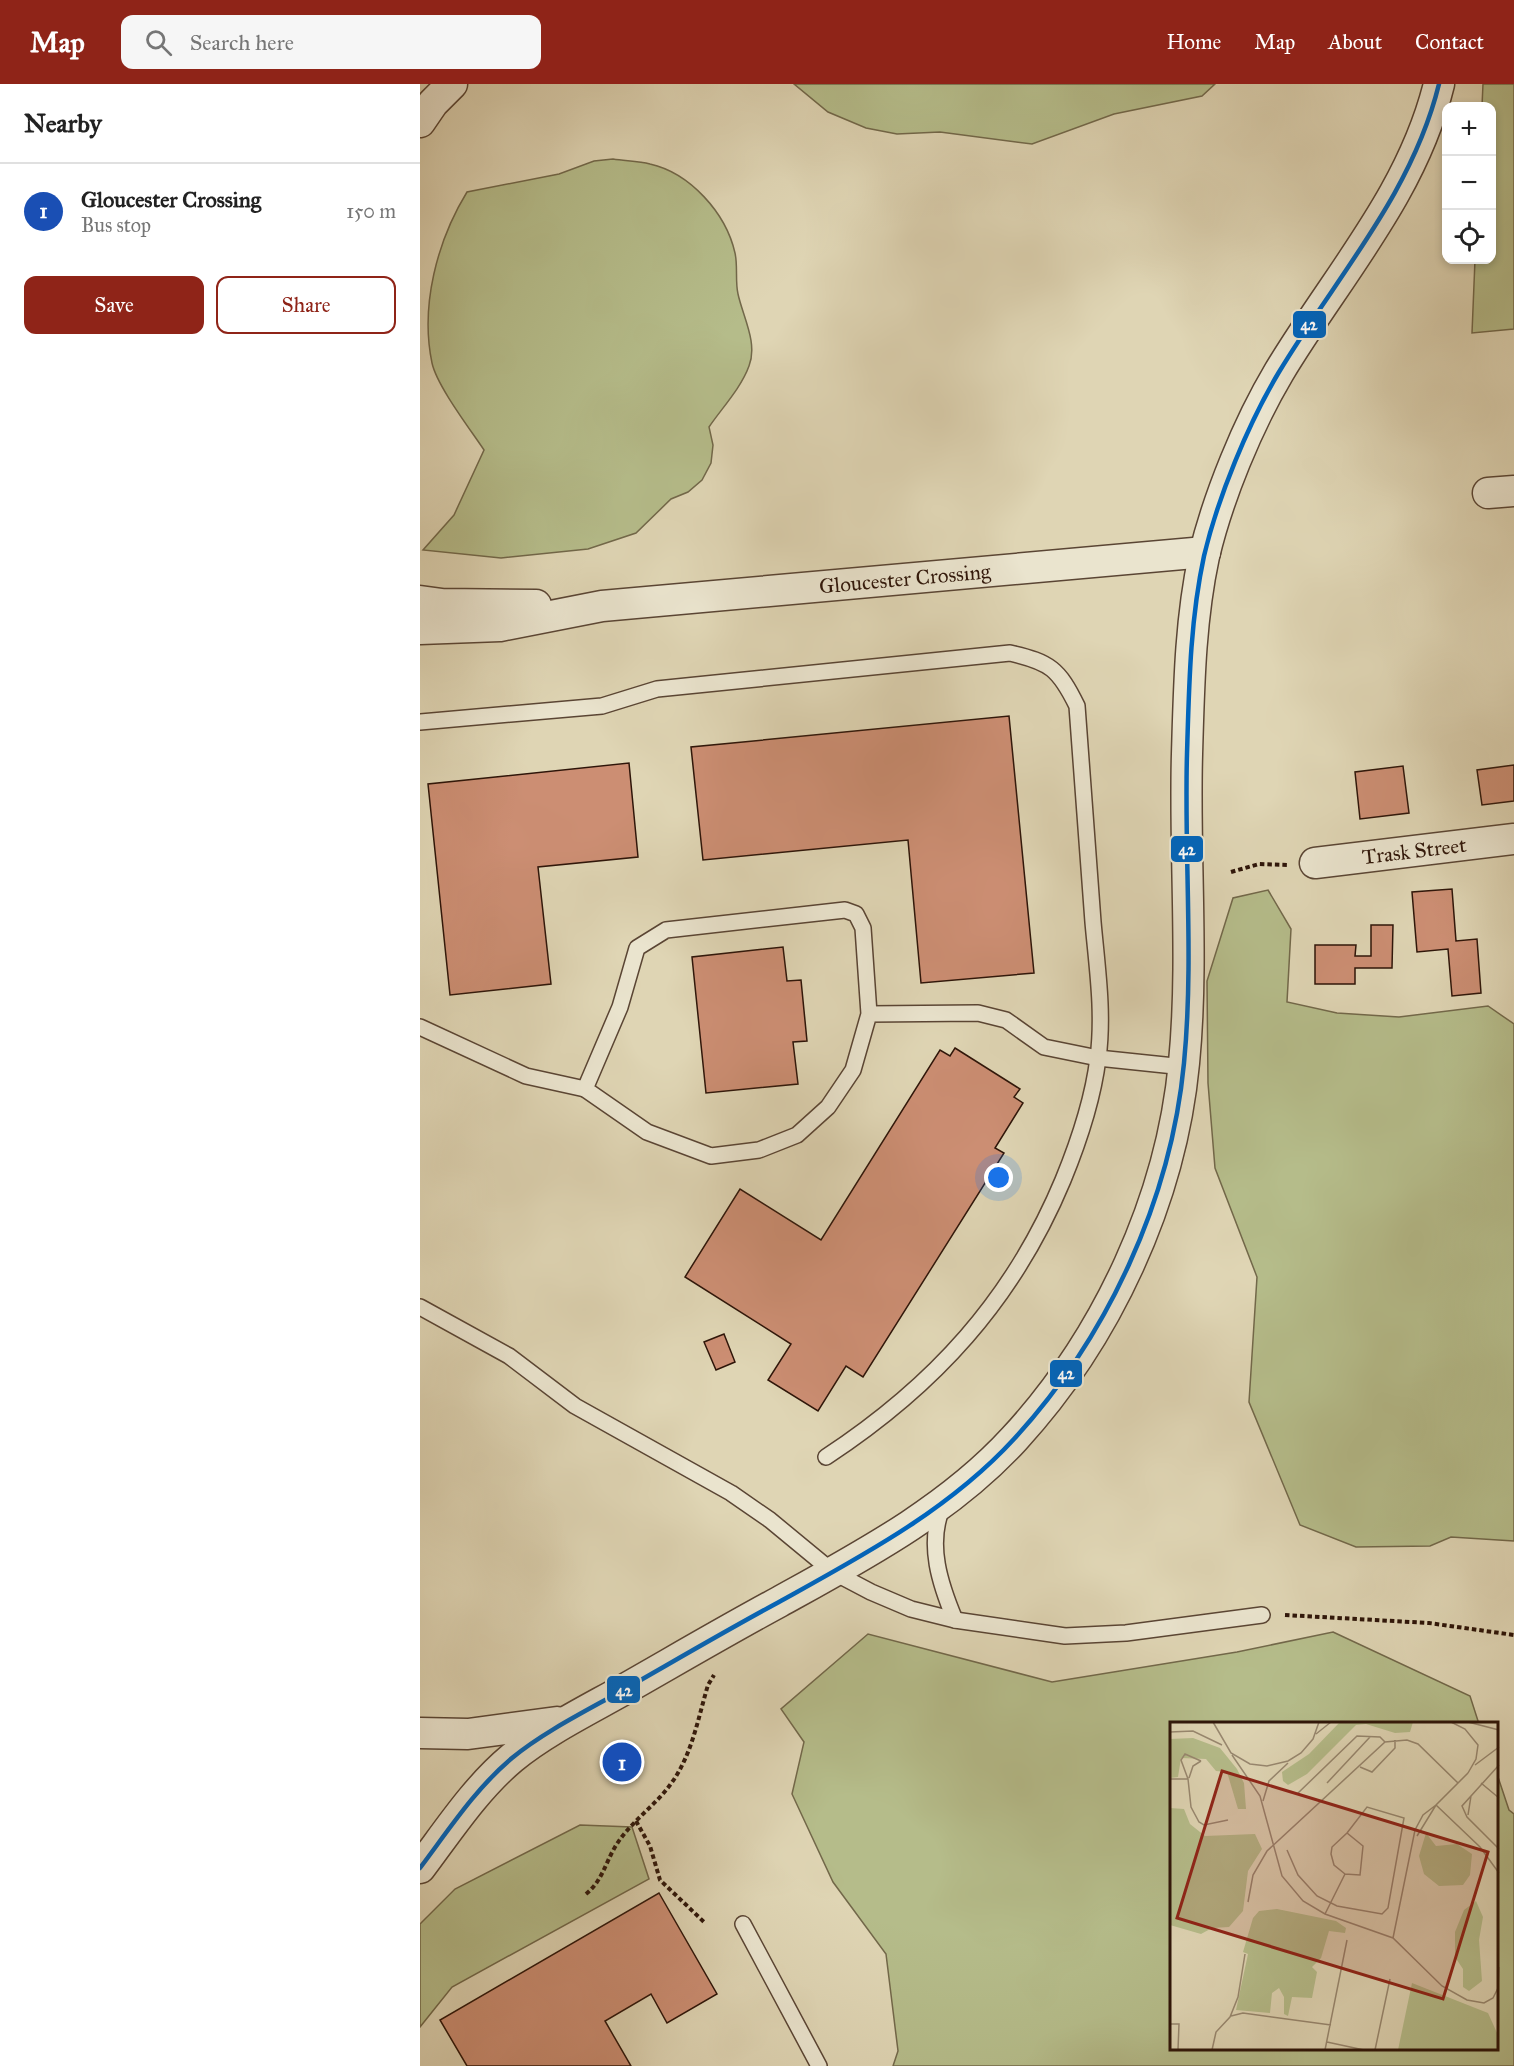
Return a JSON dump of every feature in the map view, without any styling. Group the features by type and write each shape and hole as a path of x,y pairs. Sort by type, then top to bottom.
{"street":[{"path":"420,122 433,103 452,84"},
{"path":"420,1868 473,1798 512,1758 572,1719 833,1572 944,1503 1013,1440 1078,1358 1138,1246 1153,1206 1168,1159 1184,1067 1188,991 1186,788 1190,645 1205,552 1237,456 1273,384 1382,219 1430,120 1439,84"},
{"name":"Gloucester Crossing","path":"420,601 442,604 602,606 1205,552"},
{"name":"Gloucester Crossing","path":"420,629 500,626 602,606"},
{"name":"Trask Street","path":"1315,863 1514,839"},
{"path":"420,1732 468,1734 572,1719"}],"lane":[{"path":"420,722 602,705 657,689 1010,653 1040,660 1064,679 1077,706 1100,1002 1098,1058 1087,1108 1072,1157 1030,1250 1002,1293 940,1368 905,1400 826,1457"},
{"path":"420,1027 526,1076 585,1089 647,1132 711,1156 759,1150 797,1135 828,1107 853,1070 869,1014 863,928 856,914 845,910 666,930 637,948 620,1007 585,1089"},
{"path":"869,1014 978,1013 1006,1020 1044,1047 1098,1058 1184,1067"},
{"path":"420,1307 509,1356 575,1407 732,1493 770,1520 833,1572 911,1609 955,1620 1065,1636 1126,1633 1262,1615"},
{"path":"944,1503 937,1522 934,1542 941,1587 955,1620"},
{"path":"743,1924 819,2066"}],"path":[{"path":"1232,872 1259,864 1315,863"},
{"path":"1262,1615 1304,1615 1430,1623 1514,1635"},
{"path":"586,1894 597,1884 615,1845 635,1820 670,1785 687,1757 708,1685 719,1666"},
{"path":"635,1820 650,1846 660,1880 704,1922"}],"green space":[{"path":"794,84 1215,84 1202,96 1114,114 1032,144 940,132 897,134 866,128 828,112"},
{"path":"1483,84 1514,84 1514,329 1472,333 1475,264 1496,264 1496,102 1482,102"},
{"path":"613,159 641,162 665,169 692,186 704,197 724,223 735,253 738,294 751,339 751,357 741,382 709,427 713,445 711,463 702,480 688,492 671,499 636,533 588,549 501,558 423,550 454,515 484,450 440,383 432,363 429,341 428,319 434,274 447,231 456,211 467,192 559,174 594,161"},
{"path":"1268,890 1291,929 1287,1002 1337,1013 1399,1017 1488,1006 1514,1024 1514,1541 1451,1537 1430,1546 1356,1547 1300,1525 1249,1402 1257,1277 1215,1168 1208,1083 1207,981 1233,898"},
{"path":"1333,1632 1470,1696 1478,1722 1170,1722 1170,2051 1499,2051 1499,1780 1509,1810 1514,1814 1514,2066 893,2066 898,2051 886,1954 833,1882 792,1794 804,1742 781,1709 868,1634 1052,1682 1237,1652"},
{"path":"580,1825 632,1827 649,1879 452,1987 420,2027 420,1924 455,1889"}],"building":[{"path":"1009,716 1034,973 921,983 908,840 703,860 691,747"},
{"path":"629,763 638,857 538,867 551,984 450,995 428,784"},
{"path":"1514,765 1514,801 1482,805 1477,770"},
{"path":"1403,766 1409,813 1360,819 1355,772"},
{"path":"1452,889 1456,941 1477,939 1481,993 1452,996 1448,949 1417,952 1412,892"},
{"path":"1371,925 1393,925 1392,968 1355,968 1355,984 1315,984 1315,945 1356,945 1355,956 1371,956"},
{"path":"783,947 787,981 801,980 807,1041 793,1042 798,1084 706,1093 692,957"},
{"path":"955,1048 1020,1089 1014,1097 1023,1103 995,1148 1004,1153 863,1377 846,1366 818,1411 768,1380 791,1344 685,1277 740,1189 821,1240 940,1050 950,1056"},
{"path":"724,1334 735,1362 716,1370 704,1342"},
{"path":"659,1893 717,1994 667,2023 651,1994 605,2021 631,2066 467,2066 440,2020"}],"transit line":[{"name":"42","path":"420,1868 486,1783 525,1748 567,1721 873,1549 962,1488 1014,1439 1047,1399 1078,1357 1105,1312 1129,1265 1149,1216 1165,1165 1177,1114 1184,1063 1189,947 1186,792 1190,679 1199,580 1210,533 1235,461 1267,392 1392,198 1427,124 1439,84"}],"place":[{"name":"Gloucester Crossing","path":"622,1762"}]}
